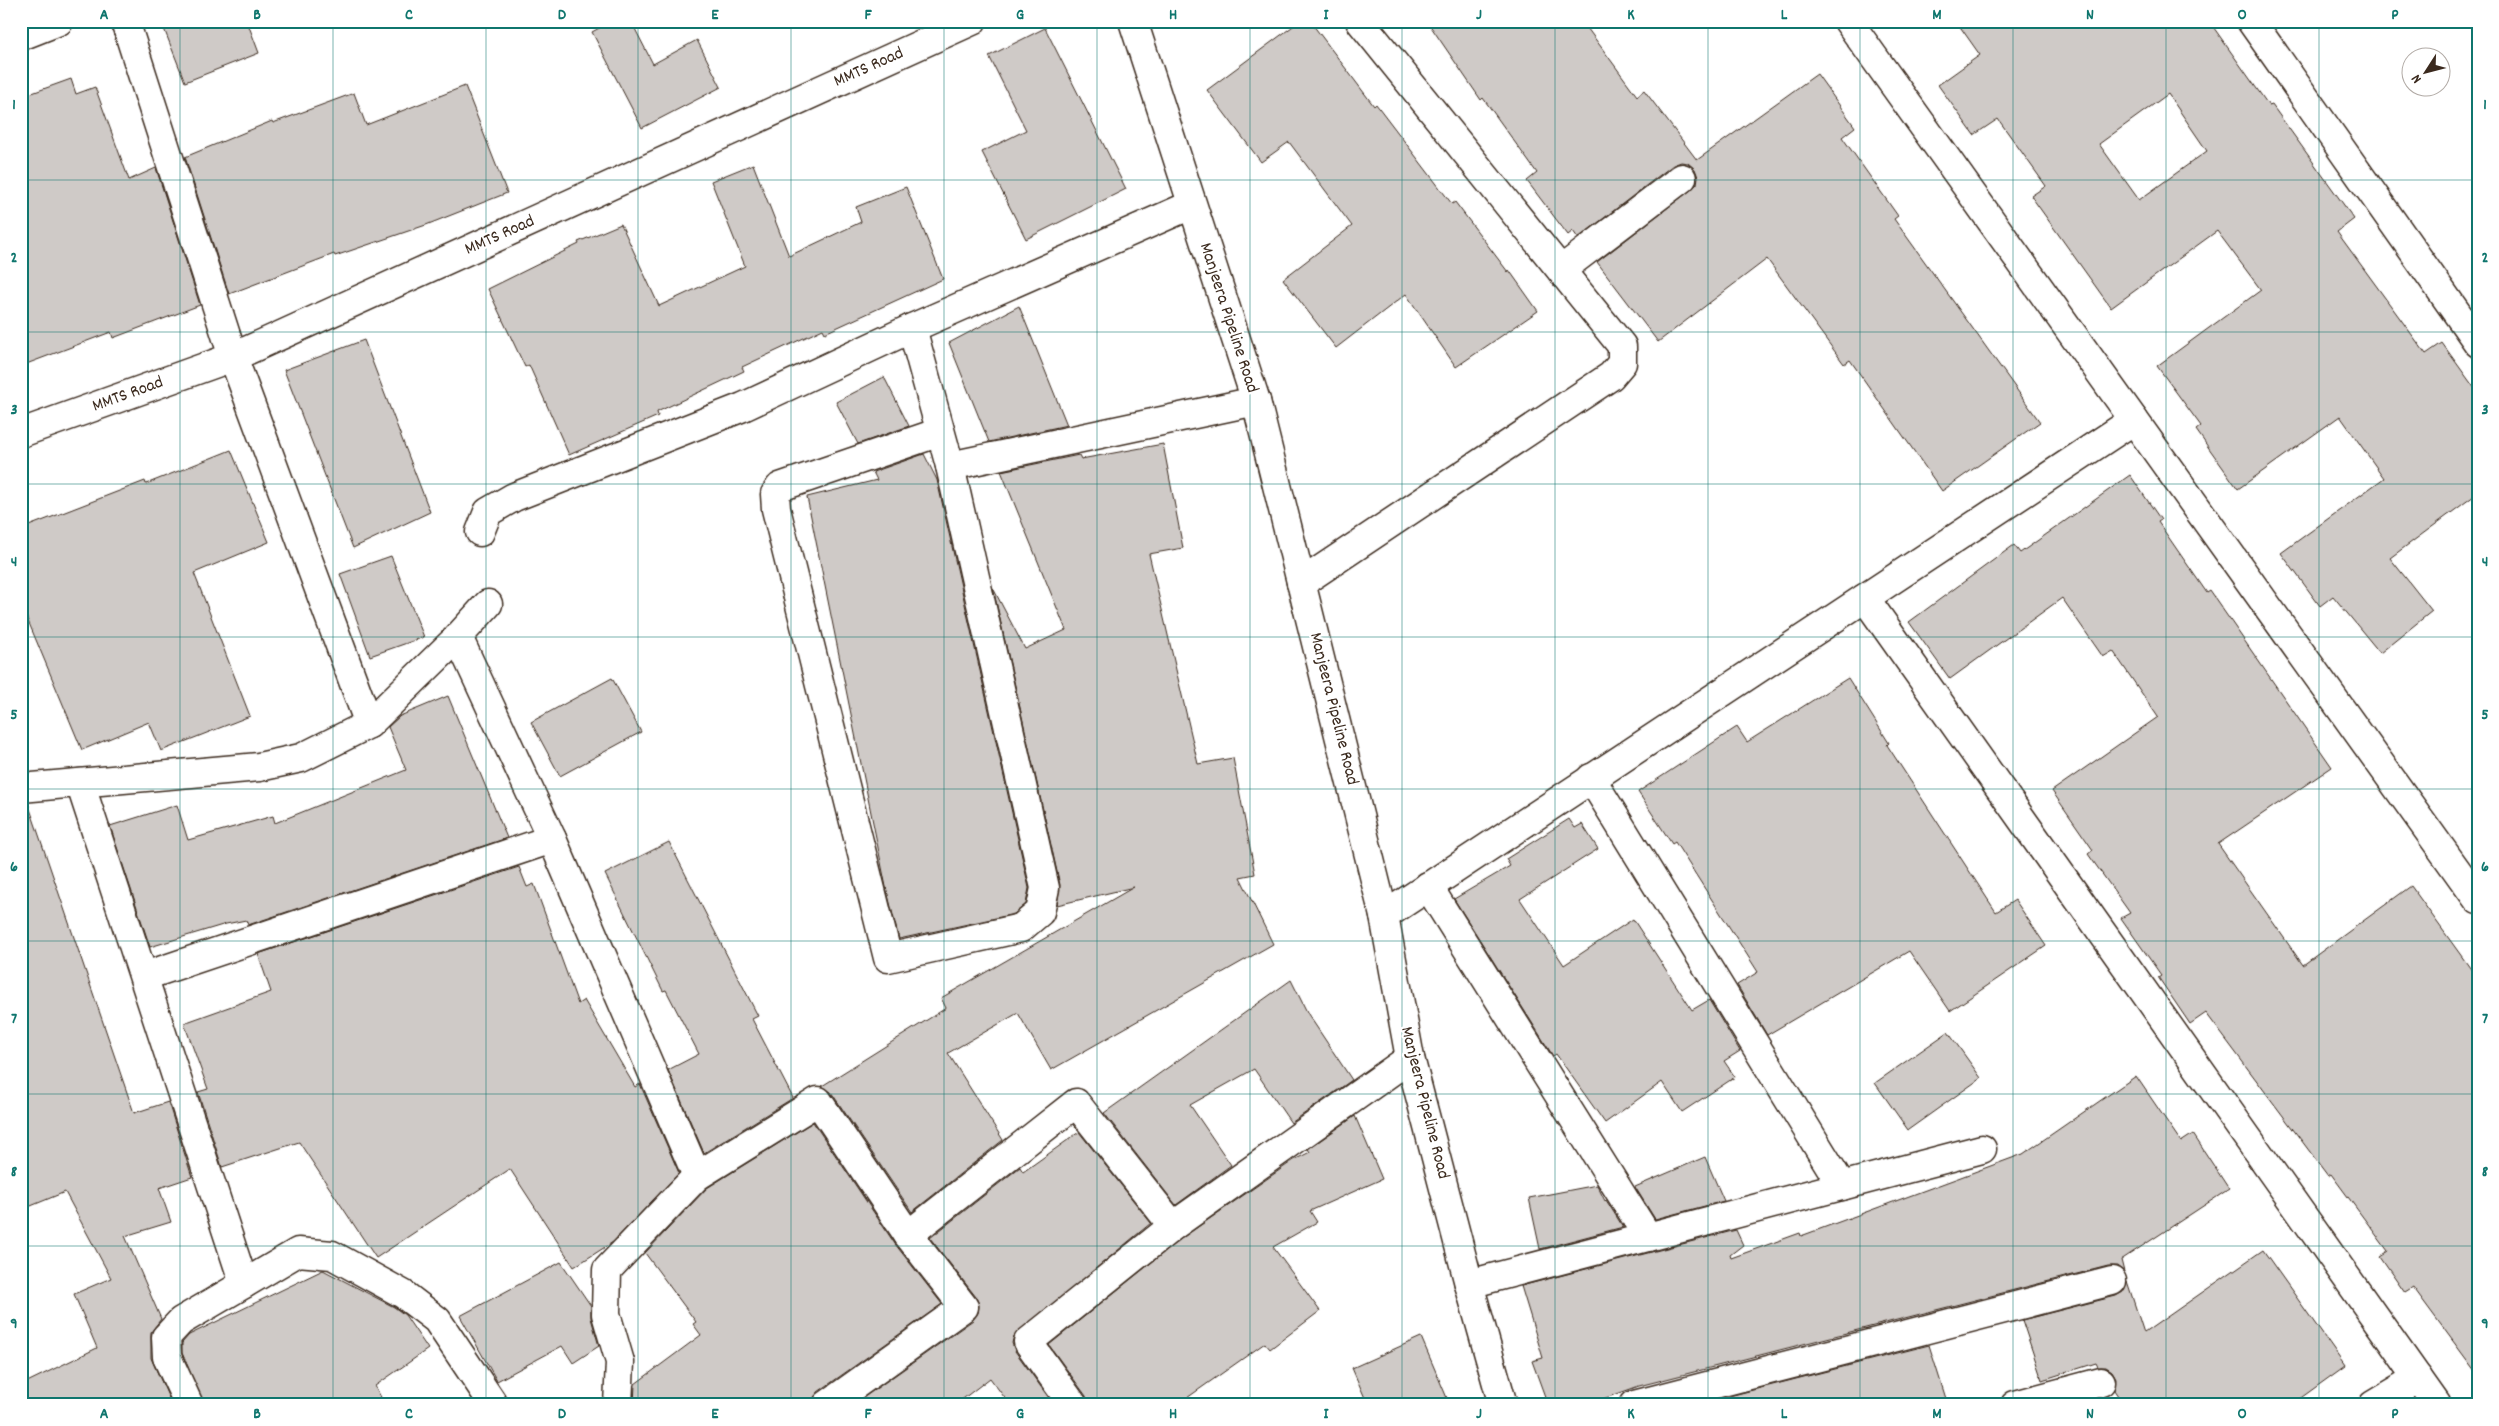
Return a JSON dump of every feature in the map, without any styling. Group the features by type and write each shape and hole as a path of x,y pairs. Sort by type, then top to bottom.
{"street":[{"path":"21,36 59,21"},
{"path":"125,21 233,357 369,724"},
{"name":"MMTS Road","path":"21,433 233,357 972,21"},
{"name":"Manjeera Pipeline Road","path":"1133,21 1256,402 1384,916 1410,1058 1469,1284 1503,1405"},
{"path":"1301,583 1611,376 1622,363 1622,346 1360,21"},
{"path":"1848,21 2478,900"},
{"path":"2251,21 2478,343"},
{"path":"1561,270 1682,178"},
{"path":"480,532 488,512 514,497 743,407 912,328 1191,204"},
{"path":"912,328 950,466 1045,888 1040,912 1021,928 888,958 776,509 776,494 780,486 940,432"},
{"path":"950,466 1256,402"},
{"path":"1384,916 2134,420"},
{"path":"1865,598 2437,1405"},
{"path":"21,788 259,767 301,758 369,724 458,637 488,604"},
{"path":"458,637 552,839 697,1176"},
{"path":"1591,778 1842,1186"},
{"path":"80,783 244,1284"},
{"path":"144,976 552,839"},
{"path":"1428,886 1648,1237"},
{"path":"1073,1405 1028,1342 1173,1226 1410,1058"},
{"path":"618,1405 620,1362 606,1314 607,1270 697,1176 818,1101 908,1235 964,1307 826,1405"},
{"path":"908,1235 1076,1103 1173,1226"},
{"path":"1469,1284 1982,1149"},
{"path":"189,1405 167,1357 166,1337 181,1321 298,1252 332,1255 403,1294 437,1320 494,1405"},
{"path":"1634,1405 2112,1281"},
{"path":"2373,1405 2418,1378"},
{"path":"2015,1405 2101,1382"}],"building":[{"path":"161,21 247,21 259,53 185,82"},
{"path":"612,21 631,21 653,64 697,40 721,87 642,128 592,32"},
{"path":"1300,21 1310,21 1374,106 1376,104 1452,204 1455,202 1508,272 1509,270 1538,311 1456,367 1406,294 1336,348 1283,279 1352,226 1289,142 1261,162 1207,90"},
{"path":"1427,21 1582,21 1637,96 1644,90 1697,160 1817,74 1855,127 1842,137 1898,216 1894,219 2040,422 1942,491 1850,360 1844,364 1767,259 1658,342 1597,262 1691,190 1697,184 1698,177 1695,169 1688,163 1681,162 1673,165 1578,238 1573,231 1568,235 1527,181 1537,173 1483,98 1481,100"},
{"path":"1956,21 2209,21 2269,106 2272,105 2354,219 2337,232 2426,354 2442,343 2478,393 2478,493 2390,558 2432,611 2380,653 2333,596 2320,606 2281,553 2384,478 2340,416 2238,489 2196,430 2201,426 2157,366 2261,290 2217,231 2111,308 2031,196 2046,186 1998,119 1974,135 1938,85 1980,55","holes":["2168,94 2207,151 2139,200 2099,144"]},
{"path":"1045,28 1126,189 1026,239 982,152 1026,130 989,56"},
{"path":"71,79 76,94 95,87 129,180 156,168 200,305 113,338 111,332 21,366 21,97"},
{"path":"465,86 507,193 426,225 335,256 334,254 229,294 185,157 272,121 273,123 354,93 366,125"},
{"path":"753,164 789,256 861,222 856,207 906,187 943,279 825,333 823,329 742,367 744,371 657,412 658,416 569,455 529,365 525,367 488,289 579,244 578,242 621,224 659,306 745,266 711,181"},
{"path":"1019,306 1067,425 989,442 949,343"},
{"path":"364,340 430,512 353,548 284,370"},
{"path":"884,377 909,426 858,444 836,402"},
{"path":"1163,444 1183,548 1149,554 1198,764 1233,758 1255,874 1240,877 1273,944 1051,1070 1018,1013 948,1053 1003,1140 912,1212 831,1092 822,1086 946,1008 941,998 1134,887 1057,905 1060,885 993,588 1025,649 1066,630 1001,471 1079,455 1081,459"},
{"path":"231,450 269,542 194,573 250,716 161,751 149,722 82,750 21,604 21,529 145,481 146,484"},
{"path":"924,454 937,480 1029,888 1026,904 1014,914 899,939 886,887 807,497 877,480 873,472"},
{"path":"2130,475 2161,520 2158,522 2207,593 2210,591 2332,767 2218,844 2303,965 2411,886 2478,979 2478,1375 2413,1287 2405,1292 2380,1256 2388,1251 2331,1174 2328,1176 2206,1013 2190,1024 2158,977 2161,975 2121,918 2130,913 2088,854 2093,850 2052,791 2158,717 2113,651 2103,657 2062,598 1950,679 1909,622 2014,545 2020,553"},
{"path":"391,556 424,637 370,656 340,574"},
{"path":"612,678 641,732 560,776 531,722"},
{"path":"1848,678 1889,743 1887,745 1996,912 2015,900 2046,946 1950,1011 1909,951 1767,1035 1737,985 1758,972 1675,842 1672,844 1638,792 1737,727 1747,742"},
{"path":"448,696 507,838 248,925 246,920 226,924 150,947 110,826 177,805 188,840 273,816 275,823 406,770 388,727 400,716"},
{"path":"21,803 28,803 134,1113 168,1102 192,1177 159,1188 171,1222 125,1236 161,1319 151,1332 151,1358 172,1405 21,1405 21,1385 97,1348 74,1294 111,1278 65,1192 21,1210"},
{"path":"1569,819 1575,828 1582,824 1598,849 1520,899 1564,965 1633,919 1692,1010 1709,1000 1740,1051 1724,1061 1735,1077 1682,1112 1662,1082 1605,1123 1556,1054 1553,1056 1454,899 1510,866 1506,859"},
{"path":"669,842 758,1016 752,1019 793,1098 704,1153 668,1070 699,1054 666,990 663,991 605,874"},
{"path":"519,867 527,887 534,884 578,1004 584,1000 635,1087 640,1084 679,1173 613,1242 574,1267 510,1169 376,1258 299,1142 222,1167 198,1092 208,1089 184,1023 271,992 258,954"},
{"path":"1291,980 1308,1014 1352,1080 1291,1123 1254,1069 1190,1105 1231,1165 1176,1205 1104,1113"},
{"path":"1948,1032 1981,1078 1908,1130 1875,1083"},
{"path":"2136,1076 2181,1142 2193,1134 2229,1189 2121,1260 2124,1272 2117,1266 2108,1266 1639,1386 1586,1405 1548,1405 1532,1361 1543,1358 1521,1286 1736,1230 1743,1245 1730,1255 1731,1258 1800,1233 1801,1236 2023,1154"},
{"path":"1355,1116 1382,1179 1310,1211 1317,1222 1273,1247 1320,1311 1270,1349 1265,1343 1177,1405 1088,1405 1086,1396 1049,1345 1182,1238 1294,1160 1310,1152 1308,1149"},
{"path":"813,1122 895,1244 942,1304 818,1392 812,1405 634,1405 635,1384 701,1335 693,1324 696,1322 645,1253 707,1188"},
{"path":"1079,1132 1151,1223 1014,1336 1012,1343 1015,1351 1054,1405 1010,1405 990,1378 955,1405 868,1405 863,1398 973,1320 978,1313 979,1305 976,1297 930,1238 1020,1167 1023,1172"},
{"path":"1705,1157 1724,1201 1655,1219 1635,1187"},
{"path":"1597,1185 1605,1201 1623,1227 1540,1249 1529,1198"},
{"path":"2263,1250 2345,1366 2291,1405 2124,1405 2114,1390 2116,1378 2112,1371 2106,1367 2098,1367 2096,1363 2042,1380 2022,1320 2116,1296 2123,1292 2127,1281 2144,1333"},
{"path":"561,1262 591,1306 591,1318 599,1346 573,1363 562,1346 497,1381 460,1316"},
{"path":"323,1270 394,1307 405,1315 428,1349 375,1386 385,1405 204,1405 182,1353 182,1343 189,1335"},
{"path":"1421,1337 1450,1405 1368,1405 1352,1368"},
{"path":"1929,1345 1948,1405 1698,1404"}]}
